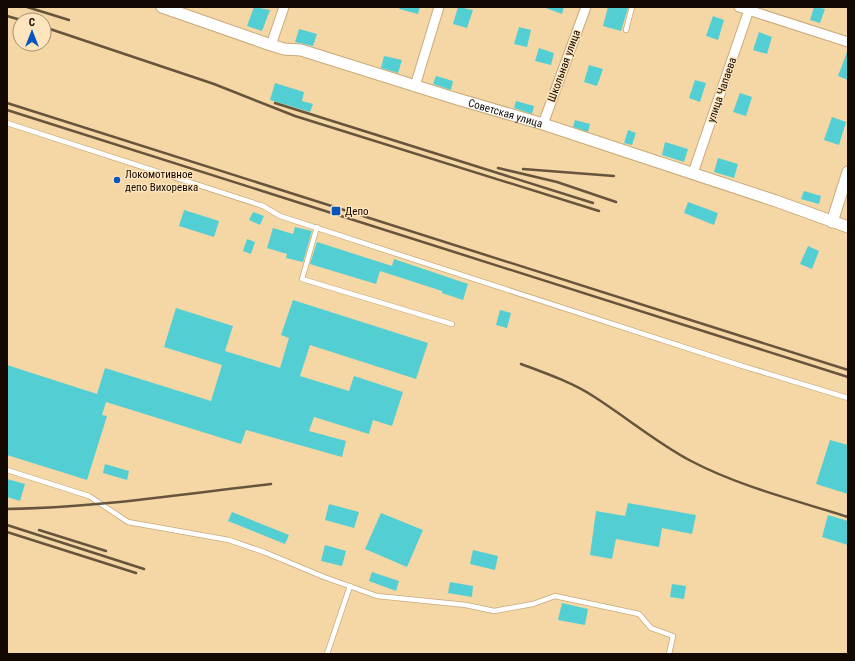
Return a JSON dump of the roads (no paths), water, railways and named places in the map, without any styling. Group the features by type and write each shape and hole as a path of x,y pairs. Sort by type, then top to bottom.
{"street":[{"name":"Советская улица","path":"162,7 284,49 301,50 543,124 776,201 848,228"},
{"path":"271,45 284,7"},
{"path":"415,86 439,7"},
{"name":"Школьная улица","path":"543,124 586,7"},
{"path":"739,7 848,42"},
{"name":"улица Чапаева","path":"693,173 749,9"},
{"path":"832,222 848,172"}],"lane":[{"path":"626,30 632,7"},
{"path":"7,123 263,206 280,216 736,364 848,398"},
{"path":"317,227 302,279 452,324"},
{"path":"7,470 89,496 128,522 229,540 377,596 466,605 494,611 533,604 555,596 589,602 639,614 650,628 673,636 669,654"},
{"path":"327,654 350,586"}],"railway":[{"path":"27,7 69,20"},
{"path":"7,16 12,17"},
{"path":"52,30 214,84 295,116 599,211"},
{"path":"7,103 848,370"},
{"path":"275,103 593,203"},
{"path":"7,110 848,377"},
{"path":"498,168 557,182 616,202"},
{"path":"523,169 614,176"},
{"path":"521,364 558,378 585,391 678,454 710,470 749,486 848,517"},
{"path":"7,509 106,503 271,484"},
{"path":"7,525 144,569"},
{"path":"39,530 106,551"},
{"path":"7,532 136,573"}],"place":[{"name":"Локомотивное депо Вихоревка","path":"117,180"},
{"name":"Депо","path":"336,211"}]}
